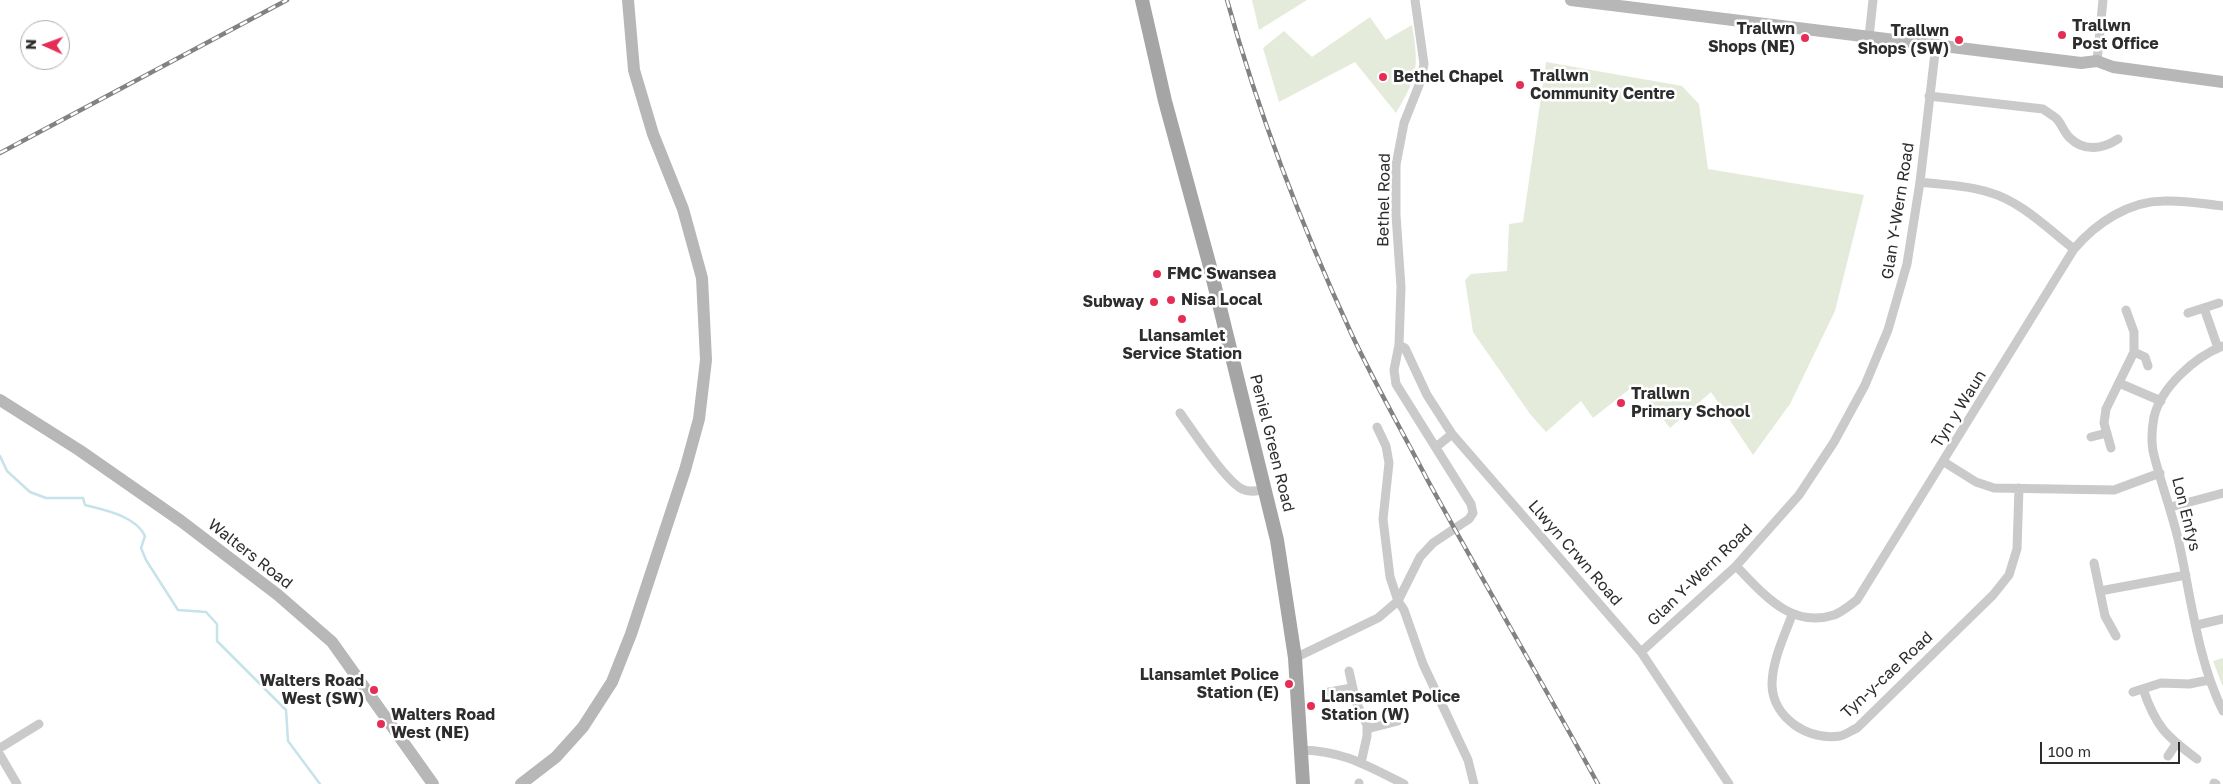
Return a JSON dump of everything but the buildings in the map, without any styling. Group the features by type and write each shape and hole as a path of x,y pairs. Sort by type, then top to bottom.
{"main road":[{"name":"Peniel Green Road","path":"1142,0 1165,101 1209,263 1265,490 1283,573 1295,658 1303,784"}],"street":[{"path":"521,784 556,757 583,727 612,682 631,634 685,470 699,419 706,360 702,278 683,209 653,134 634,70 628,0"},
{"name":"Bethel Road","path":"1398,601 1420,557 1433,543 1469,519 1473,513 1471,504 1396,384 1394,370 1398,345 1401,287 1396,215 1396,165 1404,122 1421,80 1424,64 1415,0"},
{"path":"1571,0 2081,63 2096,61 2113,67 2223,82"},
{"path":"1869,37 1873,0"},
{"path":"2096,61 2103,0"},
{"name":"Glan Y-Wern Road","path":"1641,652 1736,566 1799,494 1834,442 1865,385 1888,330 1907,264 1920,182 1936,44"},
{"path":"1929,96 2043,109 2058,120 2070,139 2078,144 2098,149 2106,147 2118,139"},
{"path":"1920,182 1990,192 2019,207 2074,250"},
{"name":"Tyn y Waun","path":"1736,566 1770,600 1792,615 1808,618 1834,615 1857,600 2074,250 2086,234 2105,220 2122,211 2163,200 2223,206"},
{"path":"2188,313 2219,302"},
{"name":"Lon Enfys","path":"2204,308 2221,347 2182,372 2167,389 2154,416 2152,438 2160,473 2171,507 2209,680 2223,711"},
{"path":"2111,448 2104,423 2106,409 2134,352 2134,332 2126,310"},
{"name":"Llwyn Crwn Road","path":"1398,345 1406,348 1427,395 1452,434 1641,652 1729,784"},
{"path":"2134,352 2145,357 2148,366"},
{"path":"2119,383 2161,400"},
{"name":"Walters Road","path":"0,400 79,450 181,521 278,595 332,642 433,784"},
{"path":"1180,413 1220,468 1240,489 1253,492 1265,490"},
{"path":"1377,427 1386,446 1389,463 1383,519 1390,577 1430,680 1468,760 1474,784"},
{"path":"2091,437 2107,433"},
{"path":"1436,447 1452,434"},
{"path":"1944,462 1976,482 1994,488 2114,490 2160,473"},
{"name":"Tyn-y-cae Road","path":"1792,615 1774,666 1772,684 1778,710 1790,722 1802,730 1816,735 1840,736 1857,728 1992,596 2010,575 2017,549 2019,488"},
{"path":"2171,507 2223,493"},
{"path":"2094,563 2105,616 2116,636"},
{"path":"2100,591 2186,575"},
{"path":"1295,658 1378,618 1398,601"},
{"path":"2197,624 2223,620"},
{"path":"1349,671 1352,688 1366,729 1361,763"},
{"path":"2133,692 2161,683 2189,684 2209,680"},
{"path":"1330,692 1352,688"},
{"path":"2143,689 2156,721 2167,737 2197,759"},
{"path":"1366,729 1398,721"},
{"path":"0,748 39,724"},
{"path":"2168,756 2176,744"},
{"path":"1302,750 1335,753 1361,763 1404,784"},
{"path":"0,755 17,784"}],"green space":[{"path":"1252,0 1307,0 1259,30"},
{"path":"1370,17 1386,40 1412,25 1416,51 1415,71 1409,90 1396,113 1355,62 1279,102 1263,48 1284,31 1312,57"},
{"path":"1546,62 1682,86 1699,104 1708,169 1864,195 1835,311 1790,404 1753,455 1711,392 1670,428 1636,384 1593,418 1581,401 1546,432 1530,414 1473,332 1465,280 1471,274 1507,271 1509,224 1523,222"},
{"path":"2223,658 2223,687 2213,661"}],"waterway":[{"path":"0,456 7,471 30,492 46,498 83,498 85,505 119,515 135,523 141,529 145,536 141,548 146,560 178,610 206,612 217,624 217,641 286,710 288,741 320,784"}],"railway":[{"path":"0,153 287,0"},
{"path":"1227,0 1267,128 1299,212 1352,335 1427,479 1598,784"}],"place":[{"name":"Trallwn Post Office","path":"2062,35"},
{"name":"Trallwn Shops (NE)","path":"1805,38"},
{"name":"Trallwn Shops (SW)","path":"1959,40"},
{"name":"Bethel Chapel","path":"1383,77"},
{"name":"Trallwn Community Centre","path":"1520,85"},
{"name":"FMC Swansea","path":"1157,274"},
{"name":"Nisa Local","path":"1171,300"},
{"name":"Subway","path":"1154,302"},
{"name":"Llansamlet Service Station","path":"1182,319"},
{"name":"Trallwn Primary School","path":"1621,403"},
{"name":"Llansamlet Police Station (E)","path":"1289,684"},
{"name":"Walters Road West (SW)","path":"374,690"},
{"name":"Llansamlet Police Station (W)","path":"1311,706"},
{"name":"Walters Road West (NE)","path":"381,724"}]}
